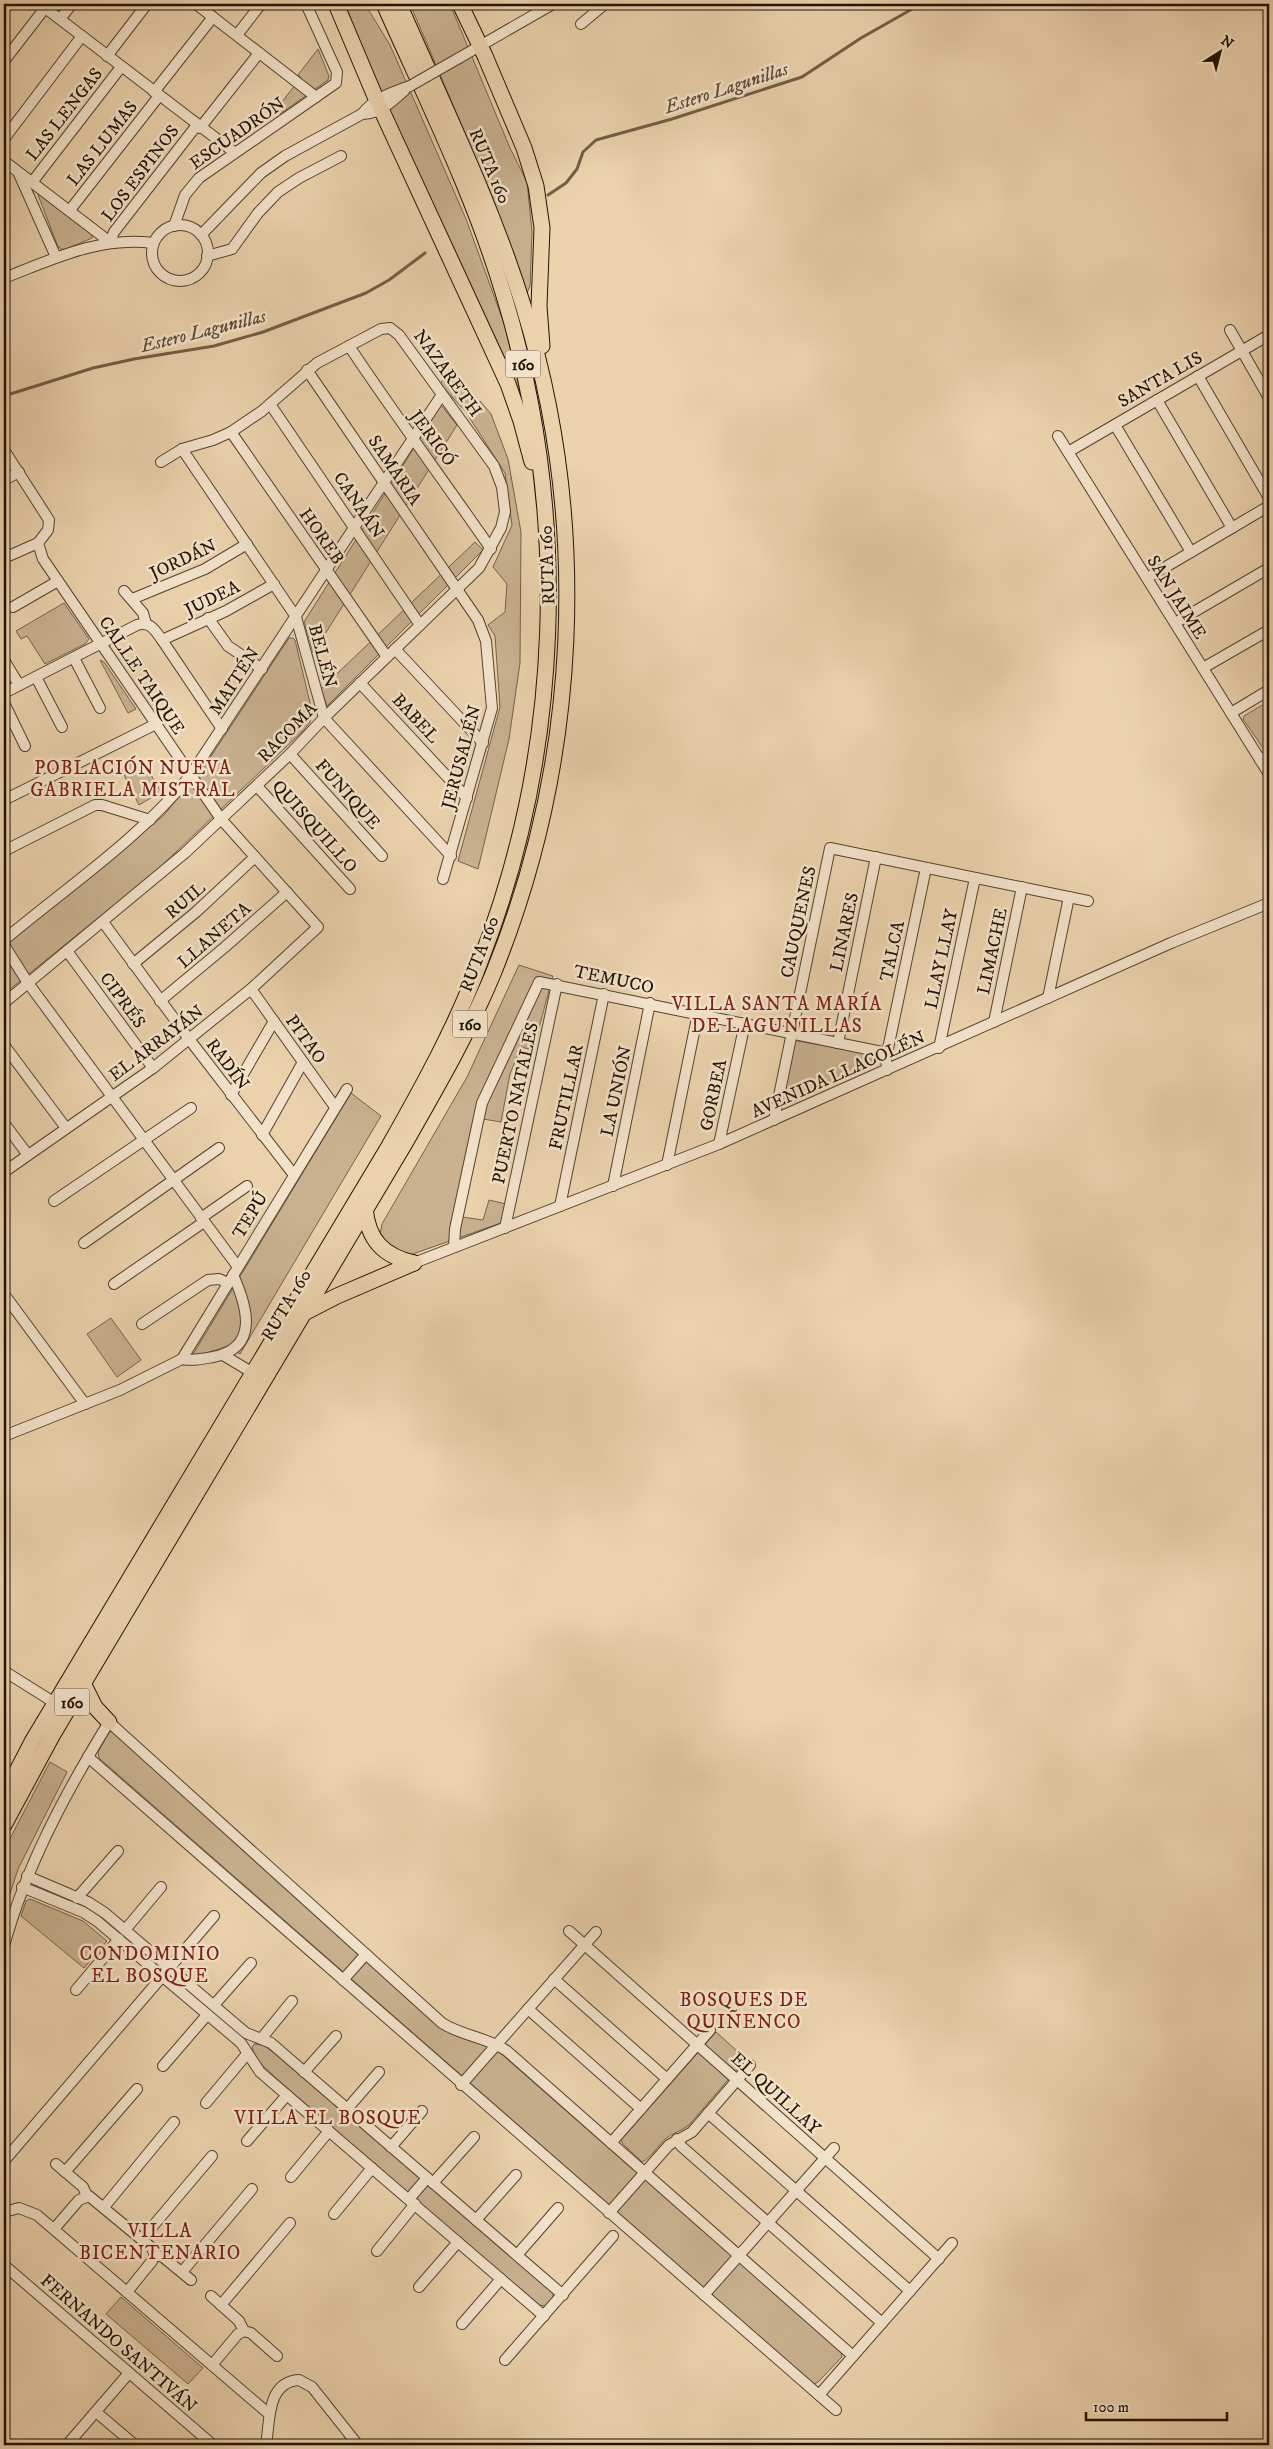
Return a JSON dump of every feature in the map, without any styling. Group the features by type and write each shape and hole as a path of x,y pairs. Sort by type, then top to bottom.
{"highway":[{"path":"336,4 379,105 510,391 530,456 547,535"},
{"name":"RUTA 160","path":"4,1796 56,1703 420,1092 458,1015 488,942 506,888 524,818 538,740 548,638 547,535 534,422 523,364 505,297 469,199 384,4"},
{"name":"RUTA 160","path":"4,1825 28,1777 83,1683 443,1077 477,1010 512,923 542,818 559,721 567,626 565,522 547,397 532,336 507,257 398,4"},
{"path":"460,4 481,46 526,154 539,200 542,242 539,306 547,397"},
{"path":"366,1208 370,1232 378,1247 396,1258 414,1263"},
{"path":"302,1314 332,1298 414,1263"},
{"path":"83,1683 94,1707 109,1722"}],"street":[{"path":"60,19 72,4"},
{"path":"107,56 147,4"},
{"path":"196,4 316,97"},
{"path":"237,35 262,4"},
{"name":"ESCUADRÓN","path":"174,226 180,206 189,189 199,178 234,152 334,85 337,80 336,72 306,4"},
{"path":"202,235 261,172 285,156 362,114 372,114 379,105 410,86 553,4"},
{"path":"581,24 605,4"},
{"path":"4,61 43,6 234,152"},
{"path":"156,94 213,16"},
{"path":"4,139 82,36"},
{"path":"199,127 259,53"},
{"name":"LAS LENGAS","path":"32,181 121,66"},
{"name":"LAS LUMAS","path":"70,210 156,94"},
{"name":"LOS ESPINOS","path":"110,242 114,232 199,127"},
{"path":"207,256 232,249 258,213 278,192 299,178 340,156"},
{"path":"4,161 110,242"},
{"path":"15,169 23,180 56,257"},
{"path":"174,226 189,226 202,235 206,243 207,256 203,269 196,275 188,279 175,280 163,275 157,269 152,256 154,243 161,232 174,226"},
{"path":"5,275 56,257 110,242 154,243"},
{"name":"NAZARETH","path":"161,462 182,449 213,440 231,432 270,404 307,370 324,358 381,329 394,329 441,396 491,462 500,480 505,512 501,528 491,550"},
{"path":"1230,330 1269,398"},
{"name":"SANTA LIS","path":"1068,452 1269,335"},
{"name":"JERICÓ","path":"349,346 491,550"},
{"name":"SAMARIA","path":"307,370 457,589"},
{"path":"1198,376 1269,498"},
{"name":"MAITÉN","path":"4,940 150,820 190,776 441,396"},
{"path":"1157,400 1232,528"},
{"name":"CANAÁN","path":"270,404 420,625"},
{"path":"1115,425 1191,552"},
{"name":"HOREB","path":"231,432 386,657"},
{"name":"SAN JAIME","path":"1058,436 1231,713 1265,757 1269,774"},
{"name":"BELÉN","path":"182,449 296,617 324,718 451,856"},
{"path":"4,450 49,520 48,530 38,543 4,558"},
{"path":"4,480 18,472"},
{"path":"1147,578 1269,506"},
{"name":"CALLE TAIQUE","path":"38,543 40,555 221,819 318,927"},
{"name":"JORDÁN","path":"132,599 205,569 247,544"},
{"name":"RACOMA","path":"4,1003 175,862 257,786 386,657 479,568 491,550"},
{"path":"1175,623 1269,568"},
{"path":"13,607 58,581"},
{"name":"JUDEA","path":"162,640 243,602 274,584"},
{"name":"JERUSALÉN","path":"443,879 483,744 492,700 486,641 481,625 457,589"},
{"path":"124,590 143,613 146,624"},
{"path":"208,618 228,646 262,669"},
{"path":"4,693 137,625 146,624 155,629 222,729"},
{"path":"1203,668 1269,630"},
{"path":"395,649 483,744"},
{"path":"74,658 100,708"},
{"path":"4,660 19,685"},
{"path":"36,677 62,727"},
{"name":"BABEL","path":"360,683 467,798"},
{"path":"1231,713 1269,690"},
{"path":"4,703 25,746"},
{"path":"4,800 156,724"},
{"name":"FUNIQUE","path":"290,754 382,856"},
{"name":"QUISQUILLO","path":"257,786 350,889"},
{"path":"4,851 95,805 102,804 150,820"},
{"name":"CAUQUENES","path":"774,1120 830,848 876,857"},
{"name":"RUIL","path":"133,964 196,912 255,857"},
{"path":"876,857 1088,901"},
{"name":"LINARES","path":"838,1042 876,857"},
{"name":"TALCA","path":"887,1070 887,1053 926,868"},
{"name":"LLAY LLAY","path":"939,1048 974,878"},
{"name":"LIMACHE","path":"994,1022 1022,887"},
{"name":"LLANETA","path":"160,1001 232,942 287,892"},
{"path":"1048,998 1069,897"},
{"name":"AVENIDA LLACOLÉN","path":"414,1263 719,1144 939,1048 1171,943 1269,903"},
{"name":"RADÍN","path":"103,922 160,1001 294,1176"},
{"name":"EL ARRAYÁN","path":"4,1172 153,1068 251,989 318,927"},
{"path":"4,945 28,983 202,1220 233,1275 244,1299 246,1325 239,1341 223,1355 190,1361 182,1358 133,1384 4,1436"},
{"name":"CIPRÉS","path":"67,952 153,1068"},
{"name":"TEMUCO","path":"454,1247 455,1229 482,1103 540,982 887,1053"},
{"name":"PUERTO NATALES","path":"505,1228 557,984"},
{"name":"PITAO","path":"251,989 336,1107"},
{"name":"FRUTILLAR","path":"560,1206 604,994"},
{"name":"LA UNIÓN","path":"613,1186 650,1004"},
{"path":"667,1165 698,1014"},
{"path":"231,1095 274,1021"},
{"name":"GORBEA","path":"719,1144 745,1023"},
{"path":"4,1045 66,1128"},
{"path":"262,1135 303,1062"},
{"name":"TEPÚ","path":"182,1358 347,1089"},
{"path":"54,1201 191,1108"},
{"path":"4,1123 28,1155"},
{"path":"84,1243 219,1148"},
{"path":"114,1284 247,1186"},
{"path":"142,1324 208,1280 233,1275"},
{"path":"4,1294 85,1404"},
{"path":"223,1355 252,1373"},
{"path":"4,1671 56,1703"},
{"path":"4,1946 27,1876 88,1756 109,1722 442,2023 497,2044 853,2356"},
{"path":"88,1756 461,2085 836,2410"},
{"path":"78,1898 118,1851"},
{"path":"27,1876 97,1907 214,2005 257,2038 271,2043 563,2295"},
{"path":"22,1887 90,1916 119,1939 238,2041 255,2067 544,2316"},
{"path":"125,1930 161,1887"},
{"path":"4,2162 214,1916"},
{"name":"EL QUILLAY","path":"568,1931 939,2259"},
{"path":"461,2085 596,1932"},
{"path":"76,1990 119,1939"},
{"path":"343,1980 366,1954"},
{"path":"214,2005 251,1962"},
{"path":"554,1979 667,2078"},
{"path":"206,2103 245,2051 292,2001"},
{"path":"528,2009 641,2108"},
{"path":"163,2066 207,2014"},
{"path":"611,2142 710,2030"},
{"path":"304,2072 336,2036"},
{"path":"609,2212 669,2145 692,2132 750,2065"},
{"path":"347,2109 379,2072"},
{"path":"65,2172 137,2089"},
{"path":"248,2142 287,2095"},
{"path":"391,2147 422,2111"},
{"path":"708,2113 910,2291"},
{"path":"104,2207 174,2122"},
{"path":"291,2177 329,2131"},
{"path":"377,2251 430,2180 474,2137"},
{"path":"677,2139 681,2146 882,2323"},
{"path":"704,2294 834,2148"},
{"path":"142,2239 212,2156"},
{"path":"56,2164 83,2187 87,2196"},
{"path":"334,2214 372,2168"},
{"path":"476,2220 516,2175"},
{"path":"182,2272 252,2189"},
{"path":"54,2230 79,2200 87,2196 92,2197 142,2239 152,2248 155,2255 152,2262 127,2292"},
{"path":"517,2255 558,2208"},
{"path":"4,2212 8,2209 27,2210 54,2230 269,2414"},
{"path":"221,2305 290,2223"},
{"path":"505,2360 613,2236"},
{"path":"419,2287 458,2242"},
{"path":"819,2395 952,2244"},
{"path":"155,2255 163,2257 191,2280"},
{"name":"FERNANDO SANTIVÁN","path":"4,2265 212,2445"},
{"path":"462,2324 501,2279"},
{"path":"211,2296 239,2321 244,2331 252,2334 277,2356"},
{"path":"212,2364 238,2334 244,2331"},
{"path":"67,2445 130,2373"},
{"path":"266,2445 269,2414 275,2397 282,2387 294,2380 304,2381 312,2387 358,2445"},
{"path":"96,2412 135,2445"}],"shaded area":[{"path":"345,4 365,4 390,45 466,219 505,326 524,408 397,136"},
{"path":"410,4 450,4 510,148 527,182 532,232 530,286 527,293 523,289 494,201"},
{"path":"318,49 329,76 328,80 280,114 276,110 301,77 298,75"},
{"path":"37,192 92,234 92,238 64,250 58,247"},
{"path":"451,367 477,400 467,413 440,384"},
{"path":"480,401 491,414 508,459 521,532 520,663 509,739 478,869 458,861 500,707 495,636 488,625 505,612 507,584 493,567 512,525 505,473 469,417"},
{"path":"441,405 457,425 313,653 304,622"},
{"path":"475,542 483,550 327,706 321,689"},
{"path":"64,603 89,639 85,644 45,664 27,636 21,639 16,631"},
{"path":"289,638 295,640 312,711 310,722 304,730 156,871 4,994 4,945 163,816 202,770"},
{"path":"100,660 104,662 136,709 128,713"},
{"path":"1269,701 1269,746 1263,748 1243,719 1244,716"},
{"path":"141,758 161,792 139,805 121,769"},
{"path":"519,965 553,976 533,1050 521,1047 510,1074 501,1122 483,1119 462,1217 483,1220 489,1200 506,1204 501,1223 407,1256 389,1247 380,1234 382,1224 467,1077"},
{"path":"792,1040 871,1054 872,1066 779,1107"},
{"path":"351,1093 381,1116 240,1354 228,1346 192,1356"},
{"path":"111,1318 141,1360 117,1377 87,1334"},
{"path":"114,1731 434,2023 498,2051 841,2352 842,2357 814,2384 99,1758 98,1752 109,1732"},
{"path":"50,1762 67,1772 18,1869 4,1912 4,1850"},
{"path":"30,1899 83,1921 107,1941 84,1968 21,1916 26,1901"},
{"path":"716,2032 746,2059 689,2125 665,2139 652,2155 642,2162 621,2140"},
{"path":"254,2044 263,2045 274,2053 553,2293 553,2297 545,2306 538,2305 277,2079 258,2061 252,2048"},
{"path":"121,2297 203,2368 188,2384 106,2314"}],"waterway":[{"name":"Estero Lagunillas","path":"548,195 566,183 577,169 583,152 596,140 672,119 802,77 861,38 921,4"},
{"name":"Estero Lagunillas","path":"4,396 93,368 134,359 214,346 263,332 366,293 389,280 425,253"}],"district":[{"name":"POBLACIÓN NUEVA GABRIELA MISTRAL","path":"133,778"},
{"name":"VILLA SANTA MARÍA DE LAGUNILLAS","path":"777,1014"},
{"name":"CONDOMINIO EL BOSQUE","path":"150,1964"},
{"name":"BOSQUES DE QUIÑENCO","path":"744,2010"},
{"name":"VILLA EL BOSQUE","path":"328,2117"},
{"name":"VILLA BICENTENARIO","path":"160,2241"}]}
